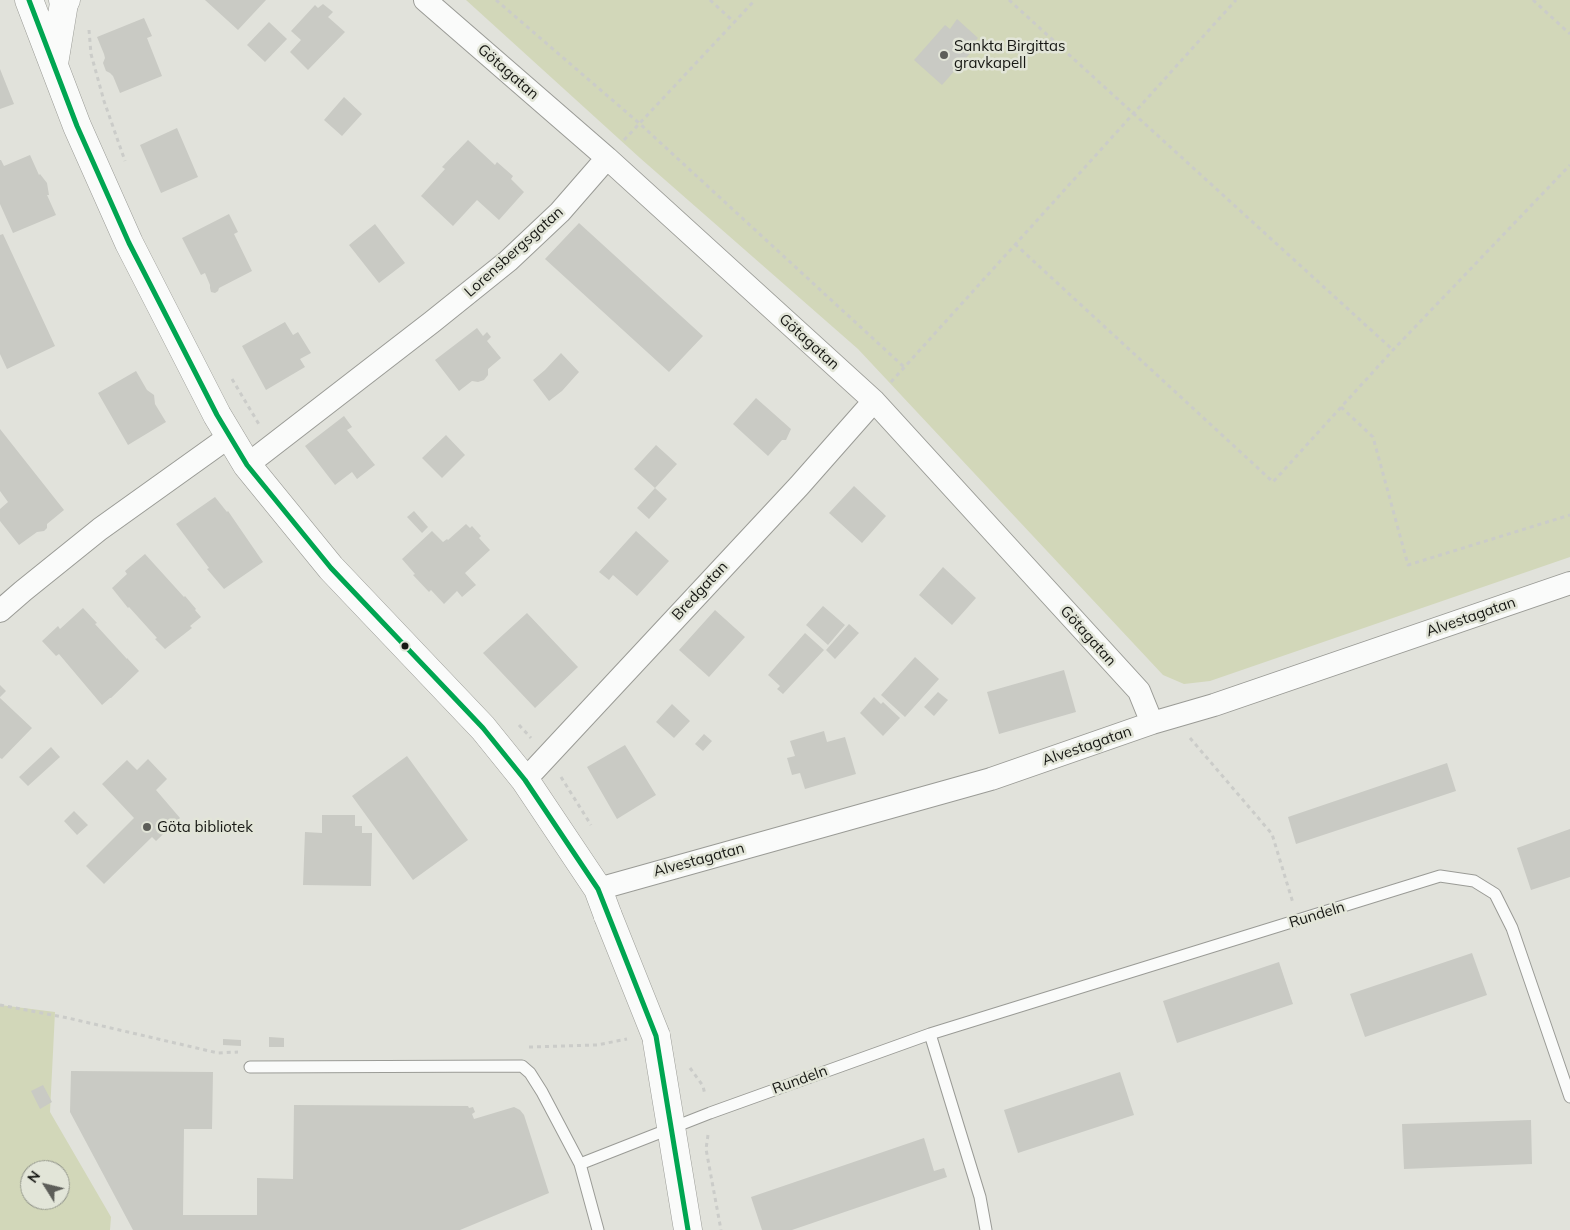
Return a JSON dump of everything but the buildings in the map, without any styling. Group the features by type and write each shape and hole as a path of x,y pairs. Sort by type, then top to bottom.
{"main road":[{"path":"29,0 77,126 129,243 217,415 247,466 332,568 483,728 525,780 598,888 671,1128 688,1230"},
{"path":"54,65 64,1"}],"street":[{"name":"Götagatan","path":"425,0 607,158 874,401 1139,691 1152,723"},
{"name":"Lorensbergsgatan","path":"247,466 508,261 560,212 607,158"},
{"name":"Bredgatan","path":"525,780 799,486 874,401"},
{"path":"0,611 100,529 230,436"},
{"name":"Alvestagatan","path":"598,888 991,779 1570,583"}],"lane":[{"name":"Rundeln","path":"580,1164 671,1128 930,1034 1440,876 1474,881 1494,894 1512,928 1570,1097"},
{"path":"930,1034 980,1197 986,1230"},
{"path":"250,1067 522,1066 530,1073 542,1092 580,1164 598,1230"}],"path":[{"path":"496,0 639,123 904,367"},
{"path":"710,0 734,22"},
{"path":"607,158 755,0"},
{"path":"1009,0 1393,350"},
{"path":"874,401 1236,0"},
{"path":"1533,0 1570,34"},
{"path":"89,25 91,54 104,101 127,165"},
{"path":"1015,244 1273,482 1393,350 1570,165"},
{"path":"228,372 272,446"},
{"path":"1342,407 1373,437 1408,565 1570,514"},
{"path":"515,721 548,756 593,828"},
{"path":"1196,745 1272,834 1298,920"},
{"path":"0,1005 68,1018 218,1053 248,1052"},
{"path":"528,1047 597,1045 644,1037"}],"green space":[{"path":"466,0 1570,0 1570,557 1210,681 1184,684 1163,675 858,349 640,158"},
{"path":"0,1005 55,1012 50,1112 111,1217 110,1230 0,1230"}],"transit line":[{"path":"29,0 77,126 129,243 217,415 247,465 331,568 483,728 525,780 598,889 656,1036 688,1230"}],"place":[{"name":"Sankta Birgittas gravkapell","path":"944,55"},
{"name":"Göta bibliotek","path":"147,827"}]}
